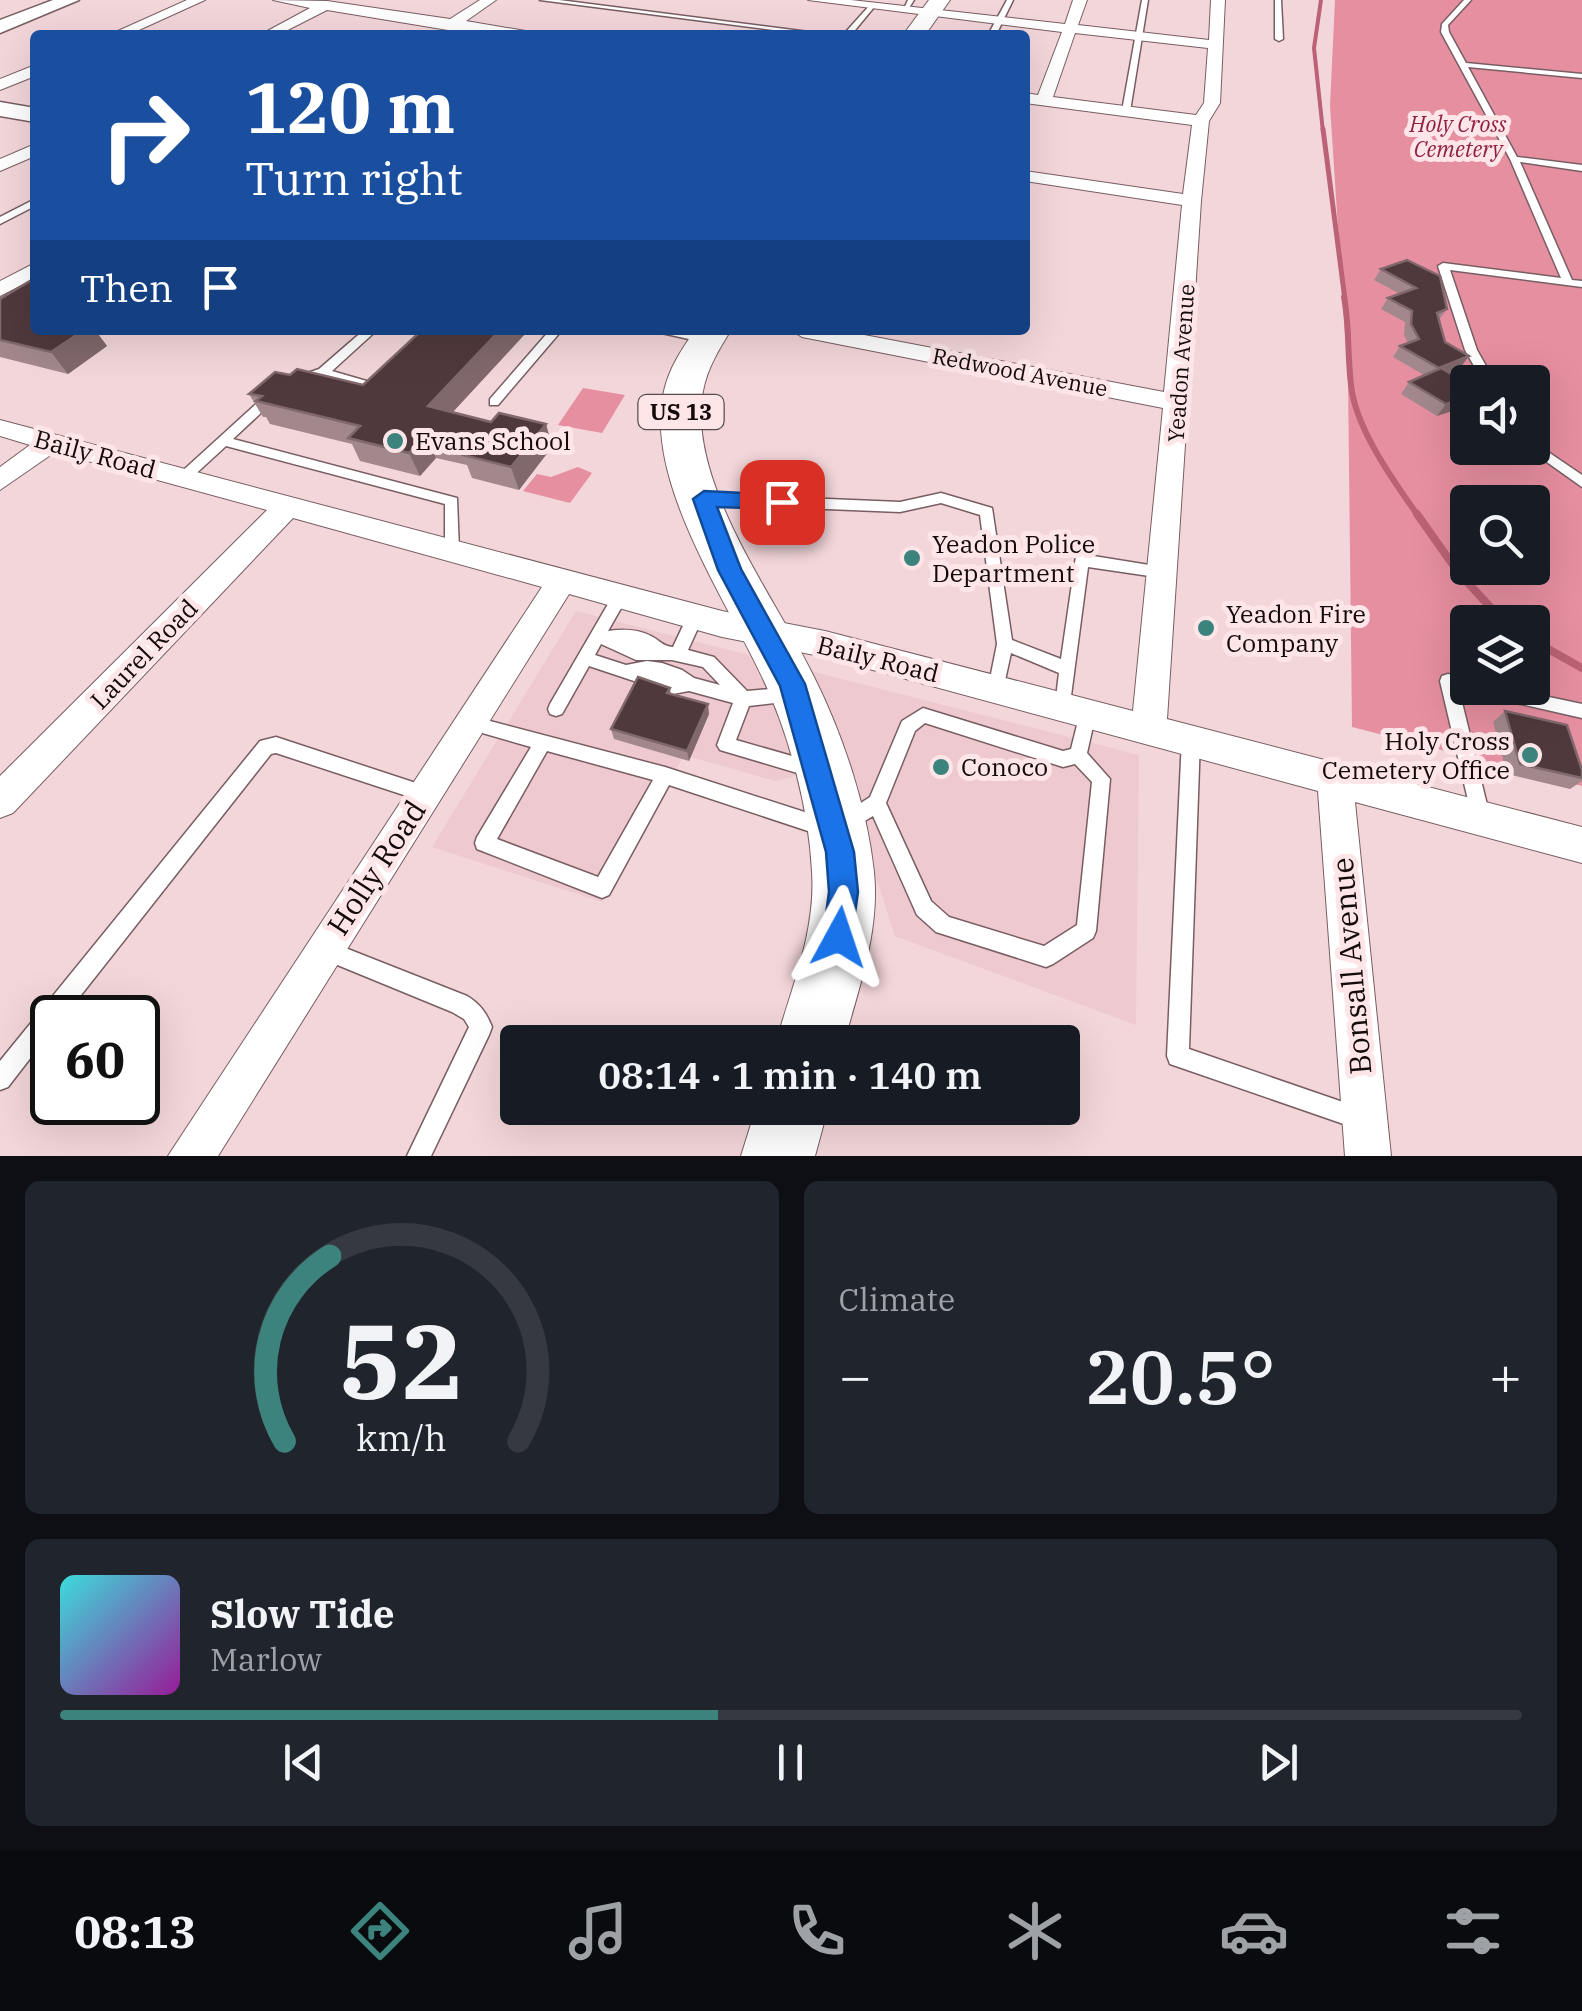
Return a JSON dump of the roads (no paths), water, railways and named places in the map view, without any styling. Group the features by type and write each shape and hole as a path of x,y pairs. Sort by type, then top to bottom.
{"main road":[{"path":"918,30 935,6"},
{"name":"US 13","path":"710,335 691,365 681,401 685,440 730,570 764,632 769,696 843,802 842,913 814,1025"},
{"path":"778,1156 787,1125"}],"street":[{"path":"0,23 51,0"},
{"path":"0,23 70,0"},
{"path":"128,30 198,0"},
{"path":"280,0 331,3 504,30"},
{"path":"440,30 489,0"},
{"path":"816,0 935,6 1000,21 1218,45"},
{"path":"1044,100 1080,0"},
{"name":"Yeadon Avenue","path":"1149,728 1179,403 1192,201 1202,121 1212,103 1218,0"},
{"path":"276,30 331,3"},
{"path":"0,85 30,72"},
{"path":"1030,99 1202,121"},
{"path":"0,109 30,114"},
{"path":"0,166 30,151"},
{"path":"1030,177 1192,201"},
{"path":"0,290 30,272"},
{"name":"Redwood Avenue","path":"828,335 1179,403"},
{"name":"Baily Road","path":"0,428 695,617 1076,709 1582,845"},
{"path":"0,481 51,442"},
{"name":"Laurel Road","path":"0,801 288,506"},
{"name":"Holly Road","path":"192,1156 562,581"},
{"name":"Bonsall Avenue","path":"1335,777 1367,1138"}],"lane":[{"path":"543,0 788,30"},
{"path":"995,30 1010,0"},
{"path":"1126,111 1145,0"},
{"path":"1278,0 1280,39"},
{"path":"1468,0 1444,24 1452,48 1467,65 1514,159 1568,282"},
{"path":"851,30 871,2"},
{"path":"1467,65 1582,76"},
{"path":"1514,159 1582,168"},
{"path":"0,221 30,205"},
{"path":"1479,365 1443,266 1582,284"},
{"path":"183,478 282,386 323,372 366,335"},
{"path":"494,402 552,335"},
{"path":"323,372 372,387 395,364"},
{"path":"223,441 452,501 452,550"},
{"path":"1550,459 1582,482"},
{"path":"704,499 900,507 941,498 987,512 1004,644 996,689"},
{"path":"769,696 726,746 843,802 924,908 943,925 1046,957 1086,931 1101,779 1078,754 1076,709 1067,669 1082,560 1164,572"},
{"path":"556,710 585,658 602,637 620,596"},
{"path":"678,654 695,617"},
{"path":"602,637 613,647 644,654 658,649 708,662 769,696"},
{"path":"1004,644 1067,669"},
{"path":"585,658 631,670 641,679 672,687 689,684 769,696"},
{"path":"1550,704 1582,711"},
{"path":"1454,705 1481,817"},
{"path":"843,802 908,726 923,715 1063,759 1078,754"},
{"path":"471,723 665,775 843,802"},
{"path":"1191,739 1178,1056 1367,1138"},
{"path":"543,742 484,843 602,888 665,775"},
{"path":"0,1078 266,747 276,745 425,794"},
{"path":"324,950 459,1004 472,1011 481,1027 419,1156"}],"waterway":[{"path":"1321,0 1314,48 1323,132"},
{"path":"1323,129 1345,300"},
{"path":"1344,297 1356,408 1379,457 1417,514"},
{"path":"1417,514 1458,572 1488,605"},
{"path":"1550,650 1582,668"}],"place":[{"name":"Evans School","path":"395,441"},
{"name":"Yeadon Police Department","path":"912,558"},
{"name":"Yeadon Fire Company","path":"1206,628"},
{"name":"Holy Cross Cemetery Office","path":"1530,755"},
{"name":"Conoco","path":"941,767"}],"park label":[{"name":"Holy Cross Cemetery","path":"1458,136"}]}
